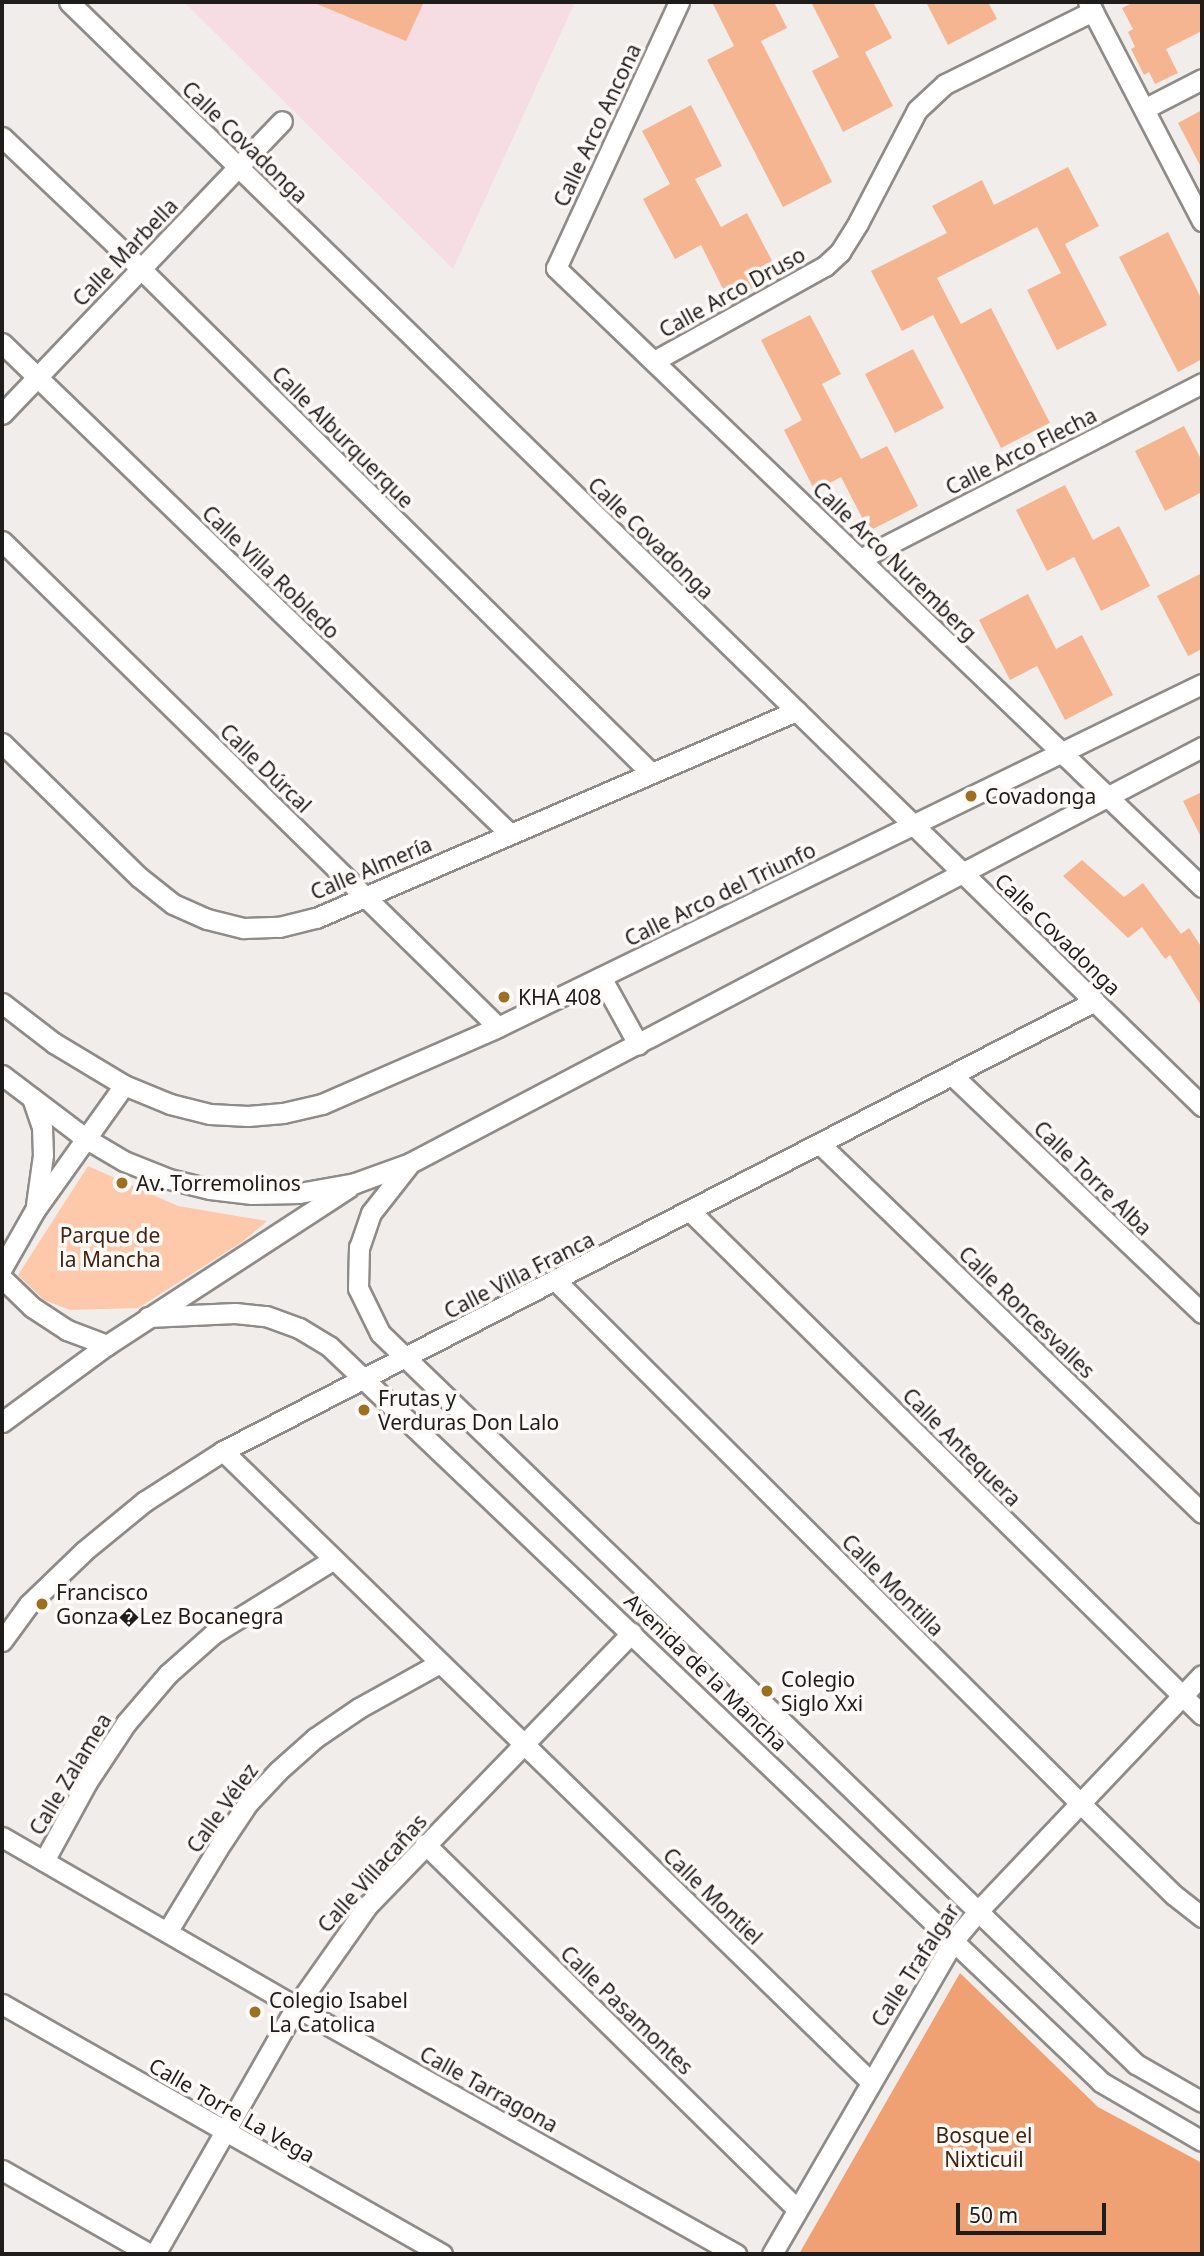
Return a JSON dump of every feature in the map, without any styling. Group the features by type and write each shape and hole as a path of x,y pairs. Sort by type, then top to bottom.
{"street":[{"name":"Calle Covadonga","path":"69,2 1202,1106"},
{"name":"Calle Arco Ancona","path":"556,268 679,2"},
{"path":"1090,6 1202,221"},
{"name":"Calle Arco Druso","path":"654,361 825,266 840,251 858,223 917,110 945,85 1090,6"},
{"path":"1144,109 1202,79"},
{"name":"Calle Marbella","path":"2,414 282,121"},
{"name":"Calle Alburquerque","path":"2,137 141,269 650,772"},
{"name":"Calle Arco Nuremberg","path":"556,268 1202,887"},
{"name":"Calle Villa Robledo","path":"2,343 509,833"},
{"name":"Calle Arco Flecha","path":"860,559 1202,383"},
{"name":"Calle Dúrcal","path":"2,541 498,1027"},
{"name":"Calle Arco del Triunfo","path":"124,1086 170,1104 210,1114 248,1116 283,1113 322,1104 498,1027 1202,684"},
{"name":"Calle Almería","path":"2,743 139,877 173,904 207,919 244,928 279,927 316,918 796,711"},
{"path":"2,1075 85,1139 124,1161 169,1179 210,1189 252,1194 299,1193 355,1184 410,1163 1202,747"},
{"path":"601,977 638,1044"},
{"name":"Calle Villa Franca","path":"2,1641 29,1604 84,1551 145,1501 223,1451 407,1359 1095,1001"},
{"path":"2,1003 54,1043 124,1086 35,1210 2,1268"},
{"name":"Calle Torre Alba","path":"953,1075 1202,1313"},
{"path":"32,1098 42,1128 43,1155 35,1210"},
{"name":"Calle Roncesvalles","path":"820,1144 1202,1513"},
{"name":"Avenida de la Mancha","path":"410,1163 372,1213 359,1247 358,1288 380,1333 1136,2064 1202,2102"},
{"path":"2,1422 107,1345 355,1184"},
{"name":"Calle Antequera","path":"690,1211 1202,1715"},
{"path":"2,1278 32,1307 58,1324 107,1345"},
{"name":"Calle Montilla","path":"556,1281 1081,1804 1174,1895 1202,1917"},
{"name":"Avenida de la Mancha","path":"148,1318 235,1313 266,1316 299,1328 330,1346 1101,2082 1202,2141"},
{"name":"Calle Montiel","path":"223,1451 870,2081"},
{"name":"Calle Zalamea","path":"44,1861 87,1782 126,1723 168,1674 213,1634 334,1559"},
{"name":"Calle Villacañas","path":"153,2254 296,2007 368,1905 632,1633"},
{"name":"Calle Vélez","path":"167,1933 225,1836 248,1803 278,1771 315,1738 359,1708 440,1663"},
{"name":"Calle Trafalgar","path":"772,2254 954,1940 978,1911 1202,1675"},
{"name":"Calle Tarragona","path":"2,1837 296,2007 736,2254"},
{"name":"Calle Pasamontes","path":"425,1844 797,2209"},
{"name":"Calle Torre La Vega","path":"2,2004 224,2133 442,2254"},
{"path":"2,2170 153,2254"}],"shaded area":[{"path":"184,2 575,2 453,269"}],"green space":[{"name":"Parque de la Mancha","path":"88,1166 178,1206 267,1221 242,1242 138,1308 70,1310 44,1300 18,1275"},
{"name":"Bosque el Nixticuil","path":"960,1973 1098,2107 1202,2163 1202,2254 799,2254"}],"building":[{"path":"312,2 424,2 406,41"},
{"path":"712,2 774,2 787,28 761,41 832,182 783,207 707,60 734,46"},
{"path":"811,2 873,2 892,38 865,52 893,106 843,132 812,71 839,57"},
{"path":"926,2 988,2 997,19 948,45"},
{"path":"1134,2 1202,2 1202,31 1166,49 1178,73 1155,84 1149,72 1144,75 1131,49 1135,47 1128,32 1133,29 1122,8"},
{"path":"691,105 722,166 695,179 721,227 747,213 779,274 729,301 701,245 675,259 643,199 670,184 642,131"},
{"path":"1202,110 1202,169 1178,123"},
{"path":"1068,167 1099,226 1065,244 1107,325 1057,350 1027,290 1061,273 1037,227 937,278 961,324 991,308 1050,423 1001,448 933,315 902,331 871,271 947,233 932,206 982,180 994,205"},
{"path":"1168,232 1202,300 1202,359 1178,372 1119,257"},
{"path":"810,315 841,374 822,384 861,459 887,446 918,506 869,531 841,477 815,491 784,430 802,420 761,340"},
{"path":"913,349 944,408 895,433 865,374"},
{"path":"1184,426 1202,461 1202,492 1165,511 1135,451"},
{"path":"1065,485 1093,540 1119,526 1150,586 1101,611 1074,557 1047,571 1016,510"},
{"path":"1202,573 1202,649 1188,656 1157,596"},
{"path":"1028,594 1056,649 1082,635 1113,695 1065,720 1037,666 1010,680 979,620"},
{"path":"1202,792 1202,839 1183,801"},
{"path":"1082,860 1124,897 1143,883 1181,934 1189,928 1202,948 1202,1007 1170,955 1165,959 1142,927 1128,938 1063,876"}],"place":[{"name":"Covadonga","path":"971,796"},
{"name":"KHA 408","path":"504,997"},
{"name":"Av. Torremolinos","path":"122,1183"},
{"name":"Frutas y Verduras Don Lalo","path":"364,1410"},
{"name":"Francisco Gonza�Lez Bocanegra","path":"42,1604"},
{"name":"Colegio Siglo Xxi","path":"767,1691"},
{"name":"Colegio Isabel La Catolica","path":"255,2012"}]}
